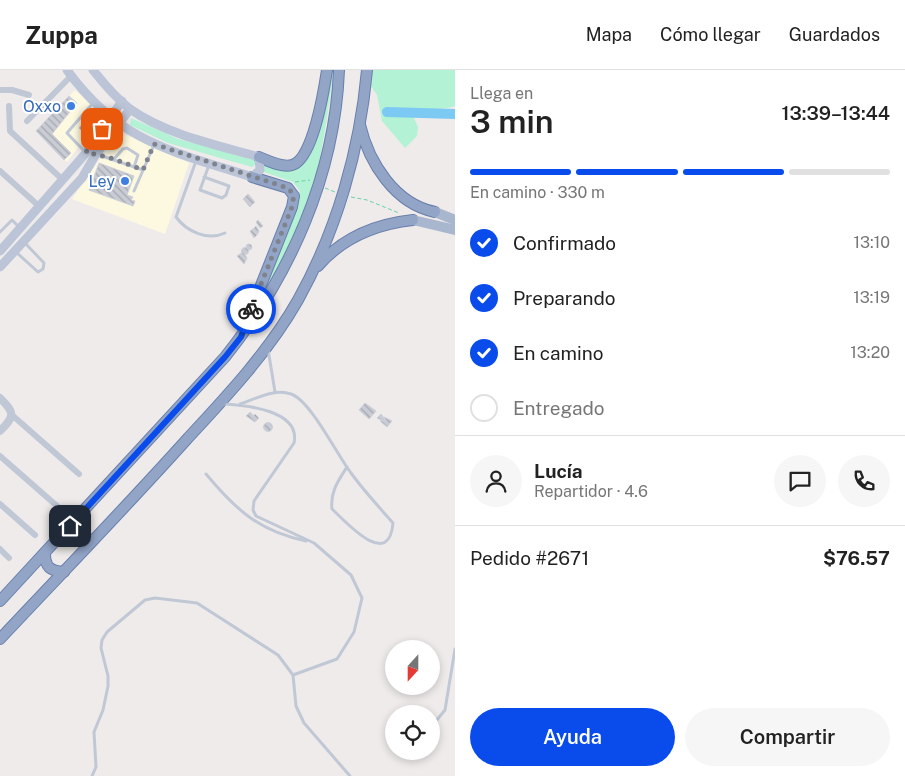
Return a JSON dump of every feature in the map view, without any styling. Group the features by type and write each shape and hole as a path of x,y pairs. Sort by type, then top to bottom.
{"highway":[{"path":"259,157 283,166 291,166 302,158 313,131 327,70"},
{"path":"0,601 241,337 278,282 312,203 330,139 339,70"},
{"path":"0,639 130,503 220,403 267,346 298,300 310,277 344,191 360,122 367,70"},
{"path":"360,122 373,160 394,191 414,205 435,212"},
{"path":"241,337 294,202 294,196 288,188 252,176"},
{"path":"310,277 330,254 349,239 386,224 413,220"},
{"path":"45,553 46,564 51,570 64,572"}],"main road":[{"path":"69,73 93,102 118,125 154,144 252,176 260,170 259,157 177,132 130,109 93,70"},
{"path":"0,251 86,152 122,101"},
{"path":"3,263 82,178 96,154 130,109"},
{"path":"435,212 455,220"},
{"path":"413,220 455,230"}],"street":[{"path":"27,120 69,73"},
{"path":"0,90 12,90 29,95"},
{"path":"9,106 10,131 63,180"},
{"path":"1,174 40,207"},
{"path":"413,220 435,212"},
{"path":"0,251 3,263"},
{"path":"0,398 10,408 12,415 79,474"},
{"path":"0,431 9,422 12,415"},
{"path":"0,456 57,506"},
{"path":"0,504 34,535"},
{"path":"0,549 10,558"}],"lane":[{"path":"93,102 67,133 86,152 114,159 143,170"},
{"path":"134,191 154,144"},
{"path":"114,159 122,149 127,148 138,154 134,167"},
{"path":"197,158 176,217 189,228 208,237 224,233"},
{"path":"204,177 229,186 226,195 222,198 200,190 204,177 209,163"},
{"path":"0,232 12,220 20,228"},
{"path":"16,251 34,270 38,272 43,269 44,263 24,242"},
{"path":"267,346 275,392"},
{"path":"238,405 282,391 298,397 322,428 347,467 393,524 392,531 384,542 375,544 366,541 332,509 331,499 334,488 347,467"},
{"path":"220,403 266,410 283,418 293,426 296,434 294,442 254,501 253,510 256,516 314,543 351,575 362,598 354,632 336,659 293,676"},
{"path":"206,474 231,504 252,520 282,536 314,543"},
{"path":"92,776 96,767 94,732 103,710 108,686 108,676 100,648 102,640 107,632 145,600 162,598 197,603 278,655 293,676 296,706 304,723 350,776"},
{"path":"440,716 445,710 455,649"},
{"path":"450,686 455,683"}],"shaded area":[{"path":"75,90 101,114 101,118 67,162 36,131"},
{"path":"119,132 189,163 165,234 72,199"}],"green space":[{"path":"331,70 334,70 319,163 306,209 291,242 256,303 300,191 293,182 261,171 264,162 298,167"},
{"path":"369,70 455,70 455,106 418,111 414,118 418,127 417,136 405,148 382,121 377,95 368,82"},
{"path":"131,118 178,139 255,159 256,164 252,167 168,143 130,125"}],"building":[{"path":"69,96 77,103 52,134 71,153 64,160 36,131"},
{"path":"90,115 96,121 86,135 79,128"},
{"path":"99,163 134,176 127,195 133,197 131,200 135,201 133,206 89,190"},
{"path":"248,194 255,202 250,207 243,199"},
{"path":"258,220 263,226 260,228 256,222"},
{"path":"256,226 259,231 257,235 253,229"},
{"path":"253,229 257,235 254,238 250,231"},
{"path":"249,244 252,247 249,250 246,247"},
{"path":"245,248 248,251 245,254 242,251"},
{"path":"243,252 247,258 244,264 237,256"},
{"path":"365,403 376,411 369,419 359,410"},
{"path":"250,412 253,415 252,417 255,414 259,418 255,422 246,416"},
{"path":"381,414 386,421 385,422 377,418"},
{"path":"384,417 392,421 387,427 380,421 386,421"},
{"path":"268,422 273,427 268,432 263,427"}],"waterway":[{"path":"387,112 455,114"}],"way so far":[{"path":"102,129 86,152 114,159 143,170 154,144 288,188 292,192 294,202 251,309"}],"place":[{"name":"Oxxo","path":"71,106"},
{"name":"Ley","path":"125,181"}],"route":[{"path":"70,526 225,357 241,337 251,309"}]}
